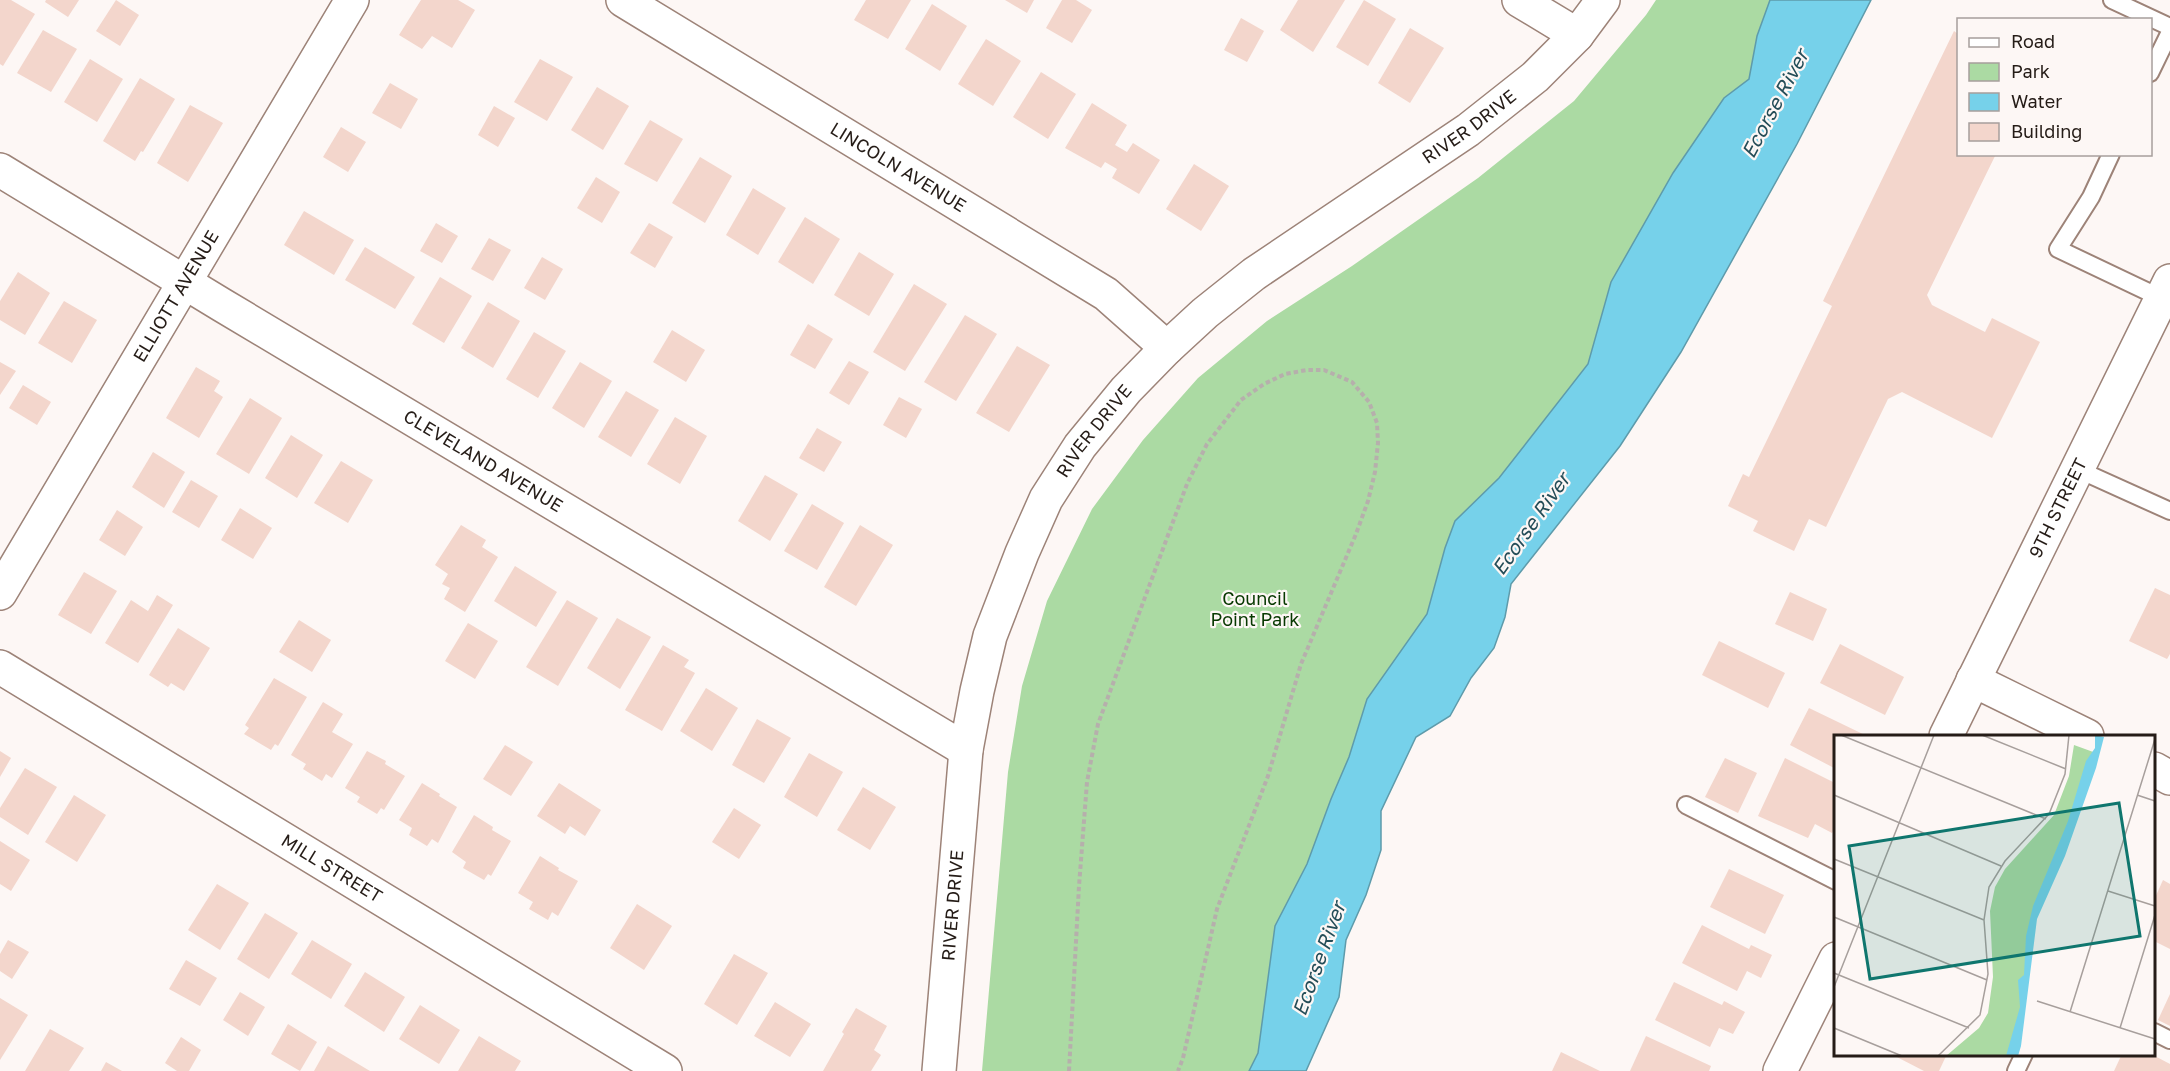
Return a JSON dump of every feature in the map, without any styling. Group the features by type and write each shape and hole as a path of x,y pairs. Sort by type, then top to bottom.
{"street":[{"name":"ELLIOTT AVENUE","path":"0,593 352,0"},
{"name":"LINCOLN AVENUE","path":"623,0 1106,294 1167,348"},
{"path":"1519,0 1577,35"},
{"name":"RIVER DRIVE","path":"939,1071 966,750 977,691 990,636 1046,498 1080,446 1126,390 1205,313 1254,274 1468,130 1535,77 1577,35 1604,0"},
{"name":"CLEVELAND AVENUE","path":"0,170 966,750"},
{"name":"9TH STREET","path":"1946,735 2166,289"},
{"name":"MILL STREET","path":"0,667 665,1071"},
{"path":"1973,680 2085,735"},
{"path":"2155,770 2170,778"},
{"path":"1780,1071 1834,963"}],"lane":[{"path":"2112,0 2148,18"},
{"path":"2152,20 2170,29 2152,71"},
{"path":"2110,156 2091,197 2058,249 2166,289"},
{"path":"2077,469 2170,512"},
{"path":"1686,805 1834,880"},
{"path":"2155,1032 2170,1040"},
{"path":"2016,1071 2023,1056"}],"path":[{"path":"1068,1071 1087,782 1098,724 1186,484 1207,444 1241,400 1264,384 1285,375 1307,370 1324,370 1352,382 1369,402 1377,423 1378,443 1375,472 1368,501 1356,534 1301,664 1268,776 1217,909 1183,1058 1178,1071"}],"green space":[{"name":"Council Point Park","path":"1656,0 1831,0 1388,767 1279,1071 982,1071 1008,772 1022,686 1047,601 1092,509 1143,440 1198,378 1267,321 1352,266 1478,178 1574,101"}],"water":[{"name":"Ecorse River","path":"1770,0 1871,0 1797,144 1681,352 1620,446 1511,584 1505,617 1494,648 1471,678 1450,716 1416,737 1381,811 1381,850 1366,895 1346,940 1339,997 1306,1071 1249,1071 1258,1053 1275,926 1307,864 1349,757 1367,699 1427,614 1455,521 1499,478 1588,364 1611,282 1673,173 1724,98 1749,79 1757,36"}],"building":[{"path":"0,0 11,0 35,14 3,66 0,64"},
{"path":"46,0 79,0 68,17 45,2"},
{"path":"116,0 139,15 120,46 96,31"},
{"path":"421,0 458,0 475,10 452,48 432,36 422,49 399,35"},
{"path":"866,0 911,0 888,39 854,20"},
{"path":"1005,0 1034,0 1027,13"},
{"path":"1062,0 1076,0 1092,10 1072,43 1046,28"},
{"path":"1298,0 1345,0 1313,52 1280,30"},
{"path":"1364,0 1396,19 1368,66 1336,47"},
{"path":"932,4 967,26 940,71 905,49"},
{"path":"1241,18 1264,31 1247,62 1224,50"},
{"path":"1410,28 1444,48 1410,103 1378,83"},
{"path":"43,30 77,49 51,92 17,73"},
{"path":"1954,31 1957,33 1957,156 1995,156 1927,295 1932,305 1985,332 1992,318 2040,342 1992,438 1902,392 1888,399 1826,527 1809,519 1794,551 1753,531 1758,521 1728,506 1743,474 1749,477 1832,306 1823,301"},
{"path":"986,39 1021,61 993,106 958,84"},
{"path":"90,59 123,79 97,122 64,102"},
{"path":"540,59 573,77 547,121 514,102"},
{"path":"1041,72 1076,94 1048,139 1013,117"},
{"path":"140,78 175,99 143,152 141,151 135,161 103,141"},
{"path":"390,83 418,99 401,129 372,113"},
{"path":"597,87 629,106 603,150 571,130"},
{"path":"1092,103 1127,125 1115,145 1127,152 1133,143 1160,160 1139,194 1112,178 1117,169 1105,162 1101,168 1065,148"},
{"path":"190,105 223,123 188,182 157,163"},
{"path":"494,106 515,118 498,147 478,135"},
{"path":"650,120 683,139 657,182 624,164"},
{"path":"341,127 366,142 348,172 323,157"},
{"path":"700,157 732,176 705,223 672,203"},
{"path":"1194,164 1229,186 1201,231 1166,209"},
{"path":"596,177 620,192 602,223 577,208"},
{"path":"753,188 786,208 758,255 726,235"},
{"path":"304,211 354,240 334,275 284,245"},
{"path":"805,217 840,239 813,284 778,262"},
{"path":"436,223 458,236 442,263 420,251"},
{"path":"649,223 673,237 655,268 630,253"},
{"path":"489,238 511,250 493,281 471,269"},
{"path":"365,247 415,277 395,309 345,280"},
{"path":"859,252 894,274 869,316 834,295"},
{"path":"542,257 563,269 545,300 524,288"},
{"path":"18,272 50,293 25,335 0,320 0,301"},
{"path":"440,277 472,296 444,343 412,324"},
{"path":"914,284 947,304 905,371 873,352"},
{"path":"64,301 97,320 72,363 38,343"},
{"path":"488,302 520,321 493,368 461,348"},
{"path":"965,315 997,334 956,401 924,382"},
{"path":"808,324 833,339 815,369 790,355"},
{"path":"672,330 705,350 686,382 653,362"},
{"path":"534,332 566,351 538,398 506,379"},
{"path":"1017,346 1050,365 1009,432 976,413"},
{"path":"849,361 869,372 849,405 829,393"},
{"path":"0,362 16,371 0,395"},
{"path":"580,362 612,381 584,428 552,408"},
{"path":"196,367 220,381 214,391 223,397 199,438 166,418"},
{"path":"23,385 51,402 37,425 9,408"},
{"path":"626,391 659,410 631,457 598,437"},
{"path":"899,397 922,409 906,438 883,425"},
{"path":"250,398 282,418 249,474 216,454"},
{"path":"675,417 707,436 680,484 647,464"},
{"path":"817,428 842,442 824,472 799,458"},
{"path":"291,435 323,455 297,498 265,478"},
{"path":"153,452 185,472 164,508 132,487"},
{"path":"341,461 373,480 348,523 314,503"},
{"path":"765,475 798,494 770,541 738,521"},
{"path":"191,480 218,496 199,528 172,512"},
{"path":"812,504 844,523 817,570 784,551"},
{"path":"240,508 272,528 253,559 221,540"},
{"path":"117,510 143,527 125,556 99,540"},
{"path":"461,525 486,540 482,547 498,557 465,612 444,599 450,588 442,584 448,574 435,565"},
{"path":"860,525 893,545 856,606 824,587"},
{"path":"515,566 557,592 536,627 494,601"},
{"path":"84,572 117,591 91,634 58,615"},
{"path":"2155,588 2170,595 2170,654 2167,659 2129,641"},
{"path":"1790,592 1827,609 1813,641 1775,624"},
{"path":"157,595 173,605 138,663 105,643 131,600 148,611"},
{"path":"567,600 598,618 558,686 526,667"},
{"path":"617,618 651,637 620,689 587,668"},
{"path":"299,620 331,640 312,672 279,652"},
{"path":"468,623 498,641 475,679 445,661"},
{"path":"178,628 210,648 184,691 171,683 168,687 149,675"},
{"path":"1719,641 1785,673 1768,708 1702,675"},
{"path":"1840,644 1904,677 1885,715 1820,683"},
{"path":"663,645 689,660 684,667 695,673 662,731 625,710"},
{"path":"274,678 307,697 278,746 275,744 271,750 244,734 249,728 245,725"},
{"path":"706,688 738,708 712,751 680,731"},
{"path":"323,702 343,714 332,732 353,744 332,778 326,774 322,781 303,769 306,764 291,755"},
{"path":"1809,708 1865,735 1834,735 1834,768 1790,745"},
{"path":"757,719 791,738 764,783 732,765"},
{"path":"505,745 533,762 511,796 483,779"},
{"path":"0,751 11,758 0,777"},
{"path":"367,751 386,761 385,764 405,776 384,810 381,808 377,814 357,802 360,797 345,788"},
{"path":"809,753 843,772 817,817 784,797"},
{"path":"1725,758 1757,773 1738,813 1705,797"},
{"path":"1785,758 1833,782 1834,780 1834,830 1832,833 1815,824 1808,838 1758,816"},
{"path":"25,768 57,787 28,835 0,817 0,808"},
{"path":"422,783 457,807 438,843 432,839 427,846 409,835 412,828 399,820"},
{"path":"559,783 601,810 585,836 570,826 565,834 537,816"},
{"path":"863,787 896,807 870,850 837,830"},
{"path":"74,795 106,815 77,862 45,842"},
{"path":"734,808 761,825 739,859 712,842"},
{"path":"474,815 493,827 492,830 511,841 491,876 488,874 484,880 463,868 466,862 452,852"},
{"path":"0,841 30,860 11,891 0,884"},
{"path":"540,856 559,868 558,870 578,881 558,916 552,912 548,920 529,909 533,902 518,893"},
{"path":"1729,869 1784,895 1765,934 1710,907"},
{"path":"2163,880 2170,884 2170,949 2155,942 2155,898"},
{"path":"217,884 249,903 220,950 188,930"},
{"path":"637,904 672,926 644,970 610,948"},
{"path":"265,913 298,933 269,979 237,959"},
{"path":"1702,925 1749,949 1751,945 1772,955 1761,978 1747,971 1737,991 1682,963"},
{"path":"8,940 29,952 12,979 0,971 0,954"},
{"path":"312,940 352,964 331,999 291,974"},
{"path":"734,954 768,973 737,1025 704,1004"},
{"path":"186,960 217,978 200,1006 169,989"},
{"path":"365,972 405,997 384,1032 344,1006"},
{"path":"1674,982 1722,1005 1724,1001 1745,1012 1733,1034 1719,1028 1710,1047 1655,1020"},
{"path":"240,992 265,1007 248,1036 223,1020"},
{"path":"2170,994 2170,1026 2158,1020"},
{"path":"0,998 28,1015 0,1060"},
{"path":"775,1002 811,1024 790,1057 754,1036"},
{"path":"420,1005 460,1030 439,1064 399,1039"},
{"path":"856,1008 887,1026 874,1050 881,1055 871,1071 823,1071 844,1034 842,1032"},
{"path":"288,1024 317,1042 300,1071 271,1054"},
{"path":"50,1029 84,1048 69,1071 25,1071"},
{"path":"479,1036 521,1061 515,1071 458,1071"},
{"path":"1646,1036 1711,1066 1709,1071 1630,1071"},
{"path":"181,1037 201,1050 189,1071 177,1071 165,1063"},
{"path":"328,1046 370,1071 314,1071"},
{"path":"1561,1052 1600,1071 1552,1071"},
{"path":"1895,1056 1946,1056 1939,1071 1924,1071"},
{"path":"2121,1056 2155,1056 2170,1064 2170,1071 2114,1071"},
{"path":"106,1062 122,1071 101,1071"}]}
